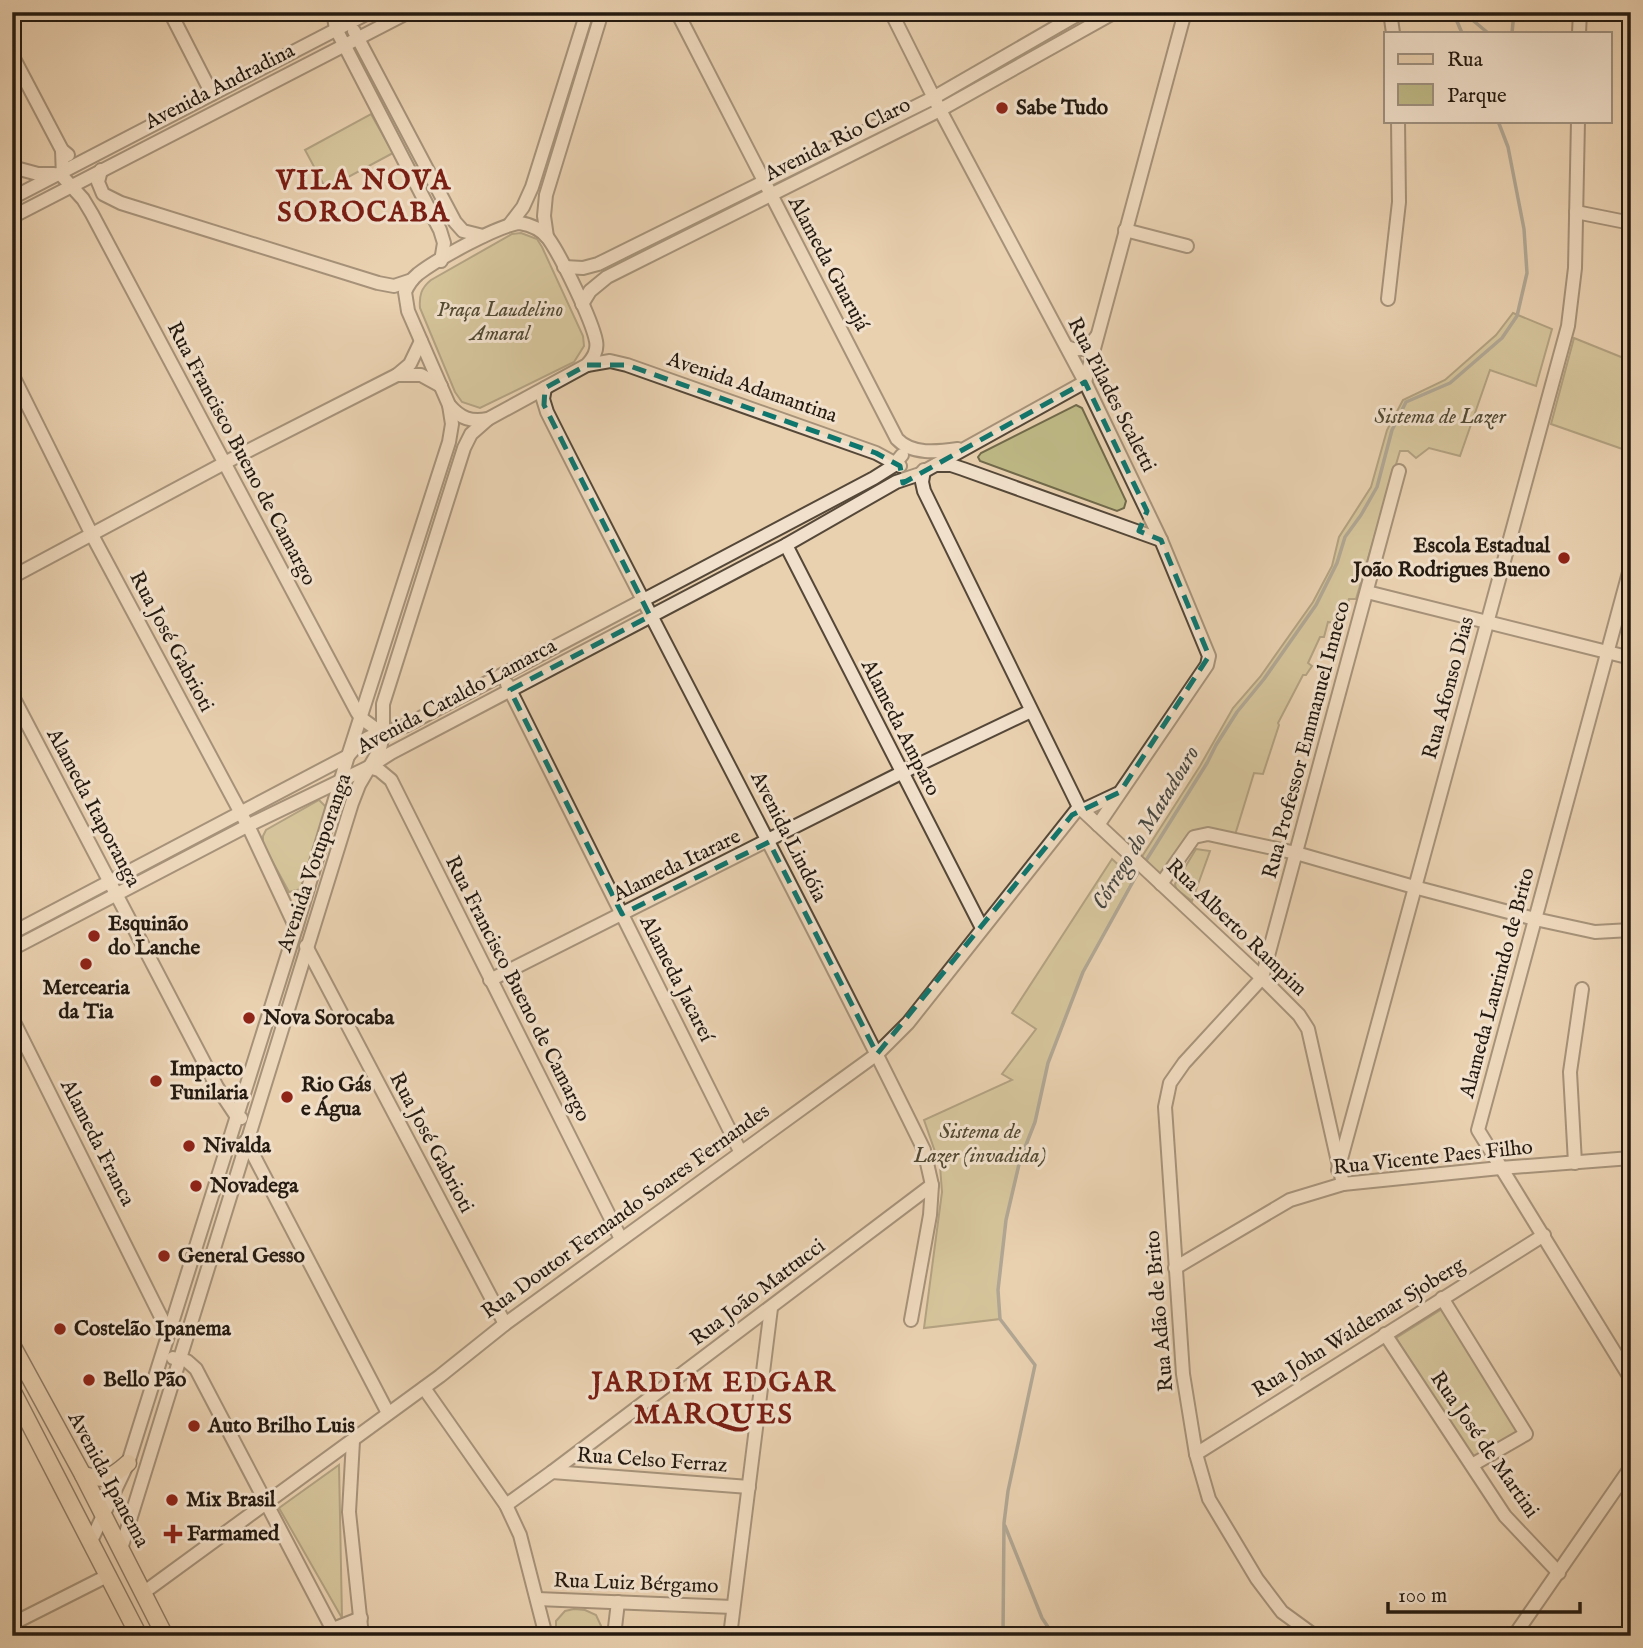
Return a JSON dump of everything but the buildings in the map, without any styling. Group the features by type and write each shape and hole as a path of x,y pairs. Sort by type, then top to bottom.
{"main road":[{"name":"Avenida Ipanema","path":"12,1345 104,1514 165,1636"},
{"name":"Avenida Ipanema","path":"12,1390 139,1636"},
{"path":"83,1475 100,1480 114,1475 128,1463"}],"street":[{"path":"170,12 212,94"},
{"path":"335,12 350,23 455,222 463,231 483,236"},
{"path":"335,12 337,29 344,44 440,230 444,243 441,261"},
{"name":"Avenida Andradina","path":"12,198 370,12"},
{"name":"Avenida Andradina","path":"12,217 409,12"},
{"path":"510,224 523,207 532,187 587,12"},
{"path":"547,237 544,216 546,195 602,12"},
{"name":"Alameda Guarujá","path":"677,12 897,439 915,451"},
{"name":"Rua Pilades Scaletti","path":"891,12 933,98 1086,382 1161,540 1209,656 1207,665 1098,825"},
{"name":"Avenida Rio Claro","path":"564,267 583,268 598,264 933,98 1061,18 1082,12"},
{"name":"Avenida Rio Claro","path":"582,304 590,291 607,277 940,110 1115,12"},
{"path":"1086,382 1185,12"},
{"path":"1390,12 1393,32"},
{"path":"1579,32 1580,12"},
{"path":"1061,18 1070,35"},
{"path":"12,55 62,150 78,163 103,194 121,203 394,286 412,279 483,236 510,224 530,224 538,228 547,237 582,304 596,341 595,355 587,365 488,419 466,419 457,414 450,405 405,301 405,292 412,279"},
{"path":"1388,299 1399,202 1398,122"},
{"name":"Rua Afonso Dias","path":"1338,1170 1568,326 1575,268 1578,122"},
{"path":"62,150 60,173 70,187"},
{"path":"12,167 37,174 60,173"},
{"path":"101,170 98,182 103,194"},
{"name":"Rua Francisco Bueno de Camargo","path":"70,187 83,200 95,220 361,718 383,734"},
{"path":"95,220 98,209 106,203 121,203"},
{"path":"1576,212 1631,223"},
{"path":"1125,230 1187,246"},
{"path":"1067,346 1083,349 1091,344 1097,335"},
{"path":"12,578 225,463 397,375 410,364 421,341"},
{"name":"Avenida Adamantina","path":"587,365 610,361 627,365 899,461"},
{"name":"Rua José Gabrioti","path":"12,374 92,535 244,820 296,928"},
{"path":"397,375 421,375 441,386"},
{"name":"Avenida Cataldo Lamarca","path":"12,949 113,889 350,765 369,767 1086,382"},
{"name":"Avenida Lindóia","path":"545,388 543,399 547,412 924,1150 932,1185 930,1215 911,1320"},
{"name":"Avenida Votuporanga","path":"350,765 361,718 449,442 452,424 450,405"},
{"name":"Avenida Votuporanga","path":"121,1549 295,979 356,790 380,749 383,704 464,448 471,434 488,419"},
{"name":"Avenida Cataldo Lamarca","path":"915,451 944,451 971,445"},
{"path":"1081,808 924,491 924,471 924,458 915,451 907,452 899,461 908,475 924,471 951,465 1161,540"},
{"name":"Avenida Cataldo Lamarca","path":"244,820 341,781 365,737 407,725 874,478 899,461"},
{"name":"Rua Professor Emmanuel Inneco","path":"1262,978 1399,471"},
{"path":"1129,528 1145,522 1147,511"},
{"name":"Alameda Amparo","path":"786,545 982,928"},
{"name":"Alameda Laurindo de Brito","path":"1631,565 1478,1130 1631,1379"},
{"path":"1367,592 1631,658"},
{"name":"Alameda Jacareí","path":"502,674 740,1152"},
{"path":"346,691 361,693 372,684"},
{"name":"Alameda Itaporanga","path":"12,695 217,1087 233,1127"},
{"name":"Alameda Itarare","path":"490,981 901,773 1031,711"},
{"name":"Avenida Cataldo Lamarca","path":"383,712 390,722 407,725"},
{"name":"Rua Francisco Bueno de Camargo","path":"369,767 385,774 393,784 621,1239"},
{"path":"356,790 365,781 376,777 393,784"},
{"name":"Avenida Votuporanga","path":"91,1541 128,1463 341,781"},
{"name":"Rua Pilades Scaletti","path":"1081,808 1120,792"},
{"path":"314,794 326,793 332,798 333,806"},
{"name":"Rua Alberto Rampim","path":"1081,808 1299,1015 1308,1029 1343,1184"},
{"name":"Rua Doutor Fernando Soares Fernandes","path":"144,1594 424,1388 505,1324 877,1054 908,1023 1081,808"},
{"path":"1158,880 1194,837 1208,834 1296,853 1535,919 1595,932 1631,930"},
{"name":"Avenida Cataldo Lamarca","path":"12,933 113,889"},
{"name":"Rua José Gabrioti","path":"306,946 505,1324"},
{"path":"295,979 306,972 317,974 323,980"},
{"name":"Rua Adão de Brito","path":"1262,978 1184,1063 1170,1083 1165,1107 1183,1374 1196,1454 1209,1499 1257,1579 1282,1612 1315,1636"},
{"path":"1576,1163 1570,1072 1582,989"},
{"name":"Alameda Franca","path":"12,1018 147,1284 168,1331"},
{"path":"217,1087 235,1089 248,1082"},
{"path":"250,1128 244,1120 233,1127 230,1142 238,1146 246,1141 388,1413"},
{"name":"Rua Vicente Paes Filho","path":"1175,1268 1290,1200 1343,1184 1631,1158"},
{"path":"236,1172 246,1167 262,1172"},
{"name":"Rua João Mattucci","path":"506,1505 932,1185"},
{"name":"Rua John Waldemar Sjoberg","path":"1196,1454 1544,1235"},
{"path":"147,1284 166,1295 182,1288"},
{"path":"1442,1298 1526,1434 1472,1465"},
{"path":"730,1636 771,1308"},
{"name":"Rua José de Martini","path":"1385,1334 1505,1516 1559,1573"},
{"path":"159,1360 166,1357 179,1358 196,1369 335,1632 361,1618"},
{"path":"424,1388 506,1505 520,1535 546,1636"},
{"path":"353,1441 349,1512 362,1636"},
{"path":"1514,1636 1631,1467"},
{"name":"Rua Celso Ferraz","path":"552,1472 749,1487"},
{"path":"12,1624 109,1575"},
{"name":"Rua Luiz Bérgamo","path":"537,1599 733,1607"},
{"path":"614,1636 618,1602"}],"highlighted area":[{"path":"587,365 627,365 876,453 900,466 903,483 1085,382 1147,511 1139,531 1161,540 1209,656 1120,792 1072,815 877,1054 769,842 622,914 510,690 650,616 544,405 545,388"}],"green space":[{"path":"371,114 393,153 326,189 305,150"},
{"name":"Praça Laudelino Amaral","path":"521,233 537,239 542,247 583,336 584,346 574,362 480,408 462,402 455,392 420,308 420,296 431,280 512,234"},
{"name":"Sistema de Lazer","path":"1513,313 1552,329 1536,386 1490,370 1460,456 1429,448 1416,458 1408,451 1400,451 1356,599 1349,599 1342,625 1328,622 1324,637 1320,637 1308,663 1312,666 1306,675 1303,675 1278,723 1263,774 1254,773 1235,835 1208,829 1198,830 1162,873 1158,874 1141,858 1200,766 1233,708 1260,677 1313,602 1332,566 1339,537 1371,487 1387,430 1403,400 1445,380 1496,335"},
{"name":"Sistema de Lazer","path":"1574,338 1631,361 1631,452 1551,424"},
{"path":"1076,405 1082,408 1126,501 1124,508 1117,511 980,461 978,457 981,453"},
{"path":"319,800 327,808 301,889 289,892 263,844 263,836 266,830"},
{"path":"1196,849 1210,851 1192,901 1176,889 1175,884"},
{"name":"Sistema de Lazer (invadida)","path":"1112,859 1134,879 1083,972 1048,1063 1035,1122 1020,1162 1006,1220 998,1290 1000,1319 924,1328 942,1192 940,1166 924,1120 1012,1080 1002,1074 1036,1029 1012,1013"},
{"path":"1442,1309 1520,1432 1473,1461 1396,1338"},
{"path":"339,1465 342,1618 279,1508"},
{"path":"574,1609 596,1615 602,1628 601,1636 556,1636 556,1621 565,1611"}],"waterway":[{"name":"Córrego do Matadouro","path":"1453,12 1462,32"},
{"name":"Córrego do Matadouro","path":"1463,12 1487,32"},
{"name":"Córrego do Matadouro","path":"1512,32 1514,12"},
{"name":"Córrego do Matadouro","path":"1145,862 1237,712 1264,679 1316,605 1337,563 1345,537 1377,487 1392,430 1406,402 1450,383 1502,338 1517,316 1527,273 1524,229 1508,147 1498,122"},
{"name":"Córrego do Matadouro","path":"1003,1636 1004,1523 1008,1491 1035,1365 1000,1319 998,1290 1006,1220 1020,1160 1035,1122 1048,1063 1083,972 1140,869"},
{"path":"1005,1526 1042,1618 1054,1636"}],"place":[{"name":"Sabe Tudo","path":"1002,108"},
{"name":"Escola Estadual João Rodrigues Bueno","path":"1564,558"},
{"name":"Esquinão do Lanche","path":"94,936"},
{"name":"Mercearia da Tia","path":"86,964"},
{"name":"Nova Sorocaba","path":"249,1018"},
{"name":"Impacto Funilaria","path":"156,1081"},
{"name":"Rio Gás e Água","path":"287,1097"},
{"name":"Nivalda","path":"189,1146"},
{"name":"Novadega","path":"196,1186"},
{"name":"General Gesso","path":"164,1256"},
{"name":"Costelão Ipanema","path":"60,1329"},
{"name":"Bello Pão","path":"89,1380"},
{"name":"Auto Brilho Luis","path":"194,1426"},
{"name":"Mix Brasil","path":"172,1500"},
{"name":"Farmamed","path":"173,1534"}],"district":[{"name":"VILA NOVA SOROCABA","path":"364,197"},
{"name":"JARDIM EDGAR MARQUES","path":"714,1399"}]}
